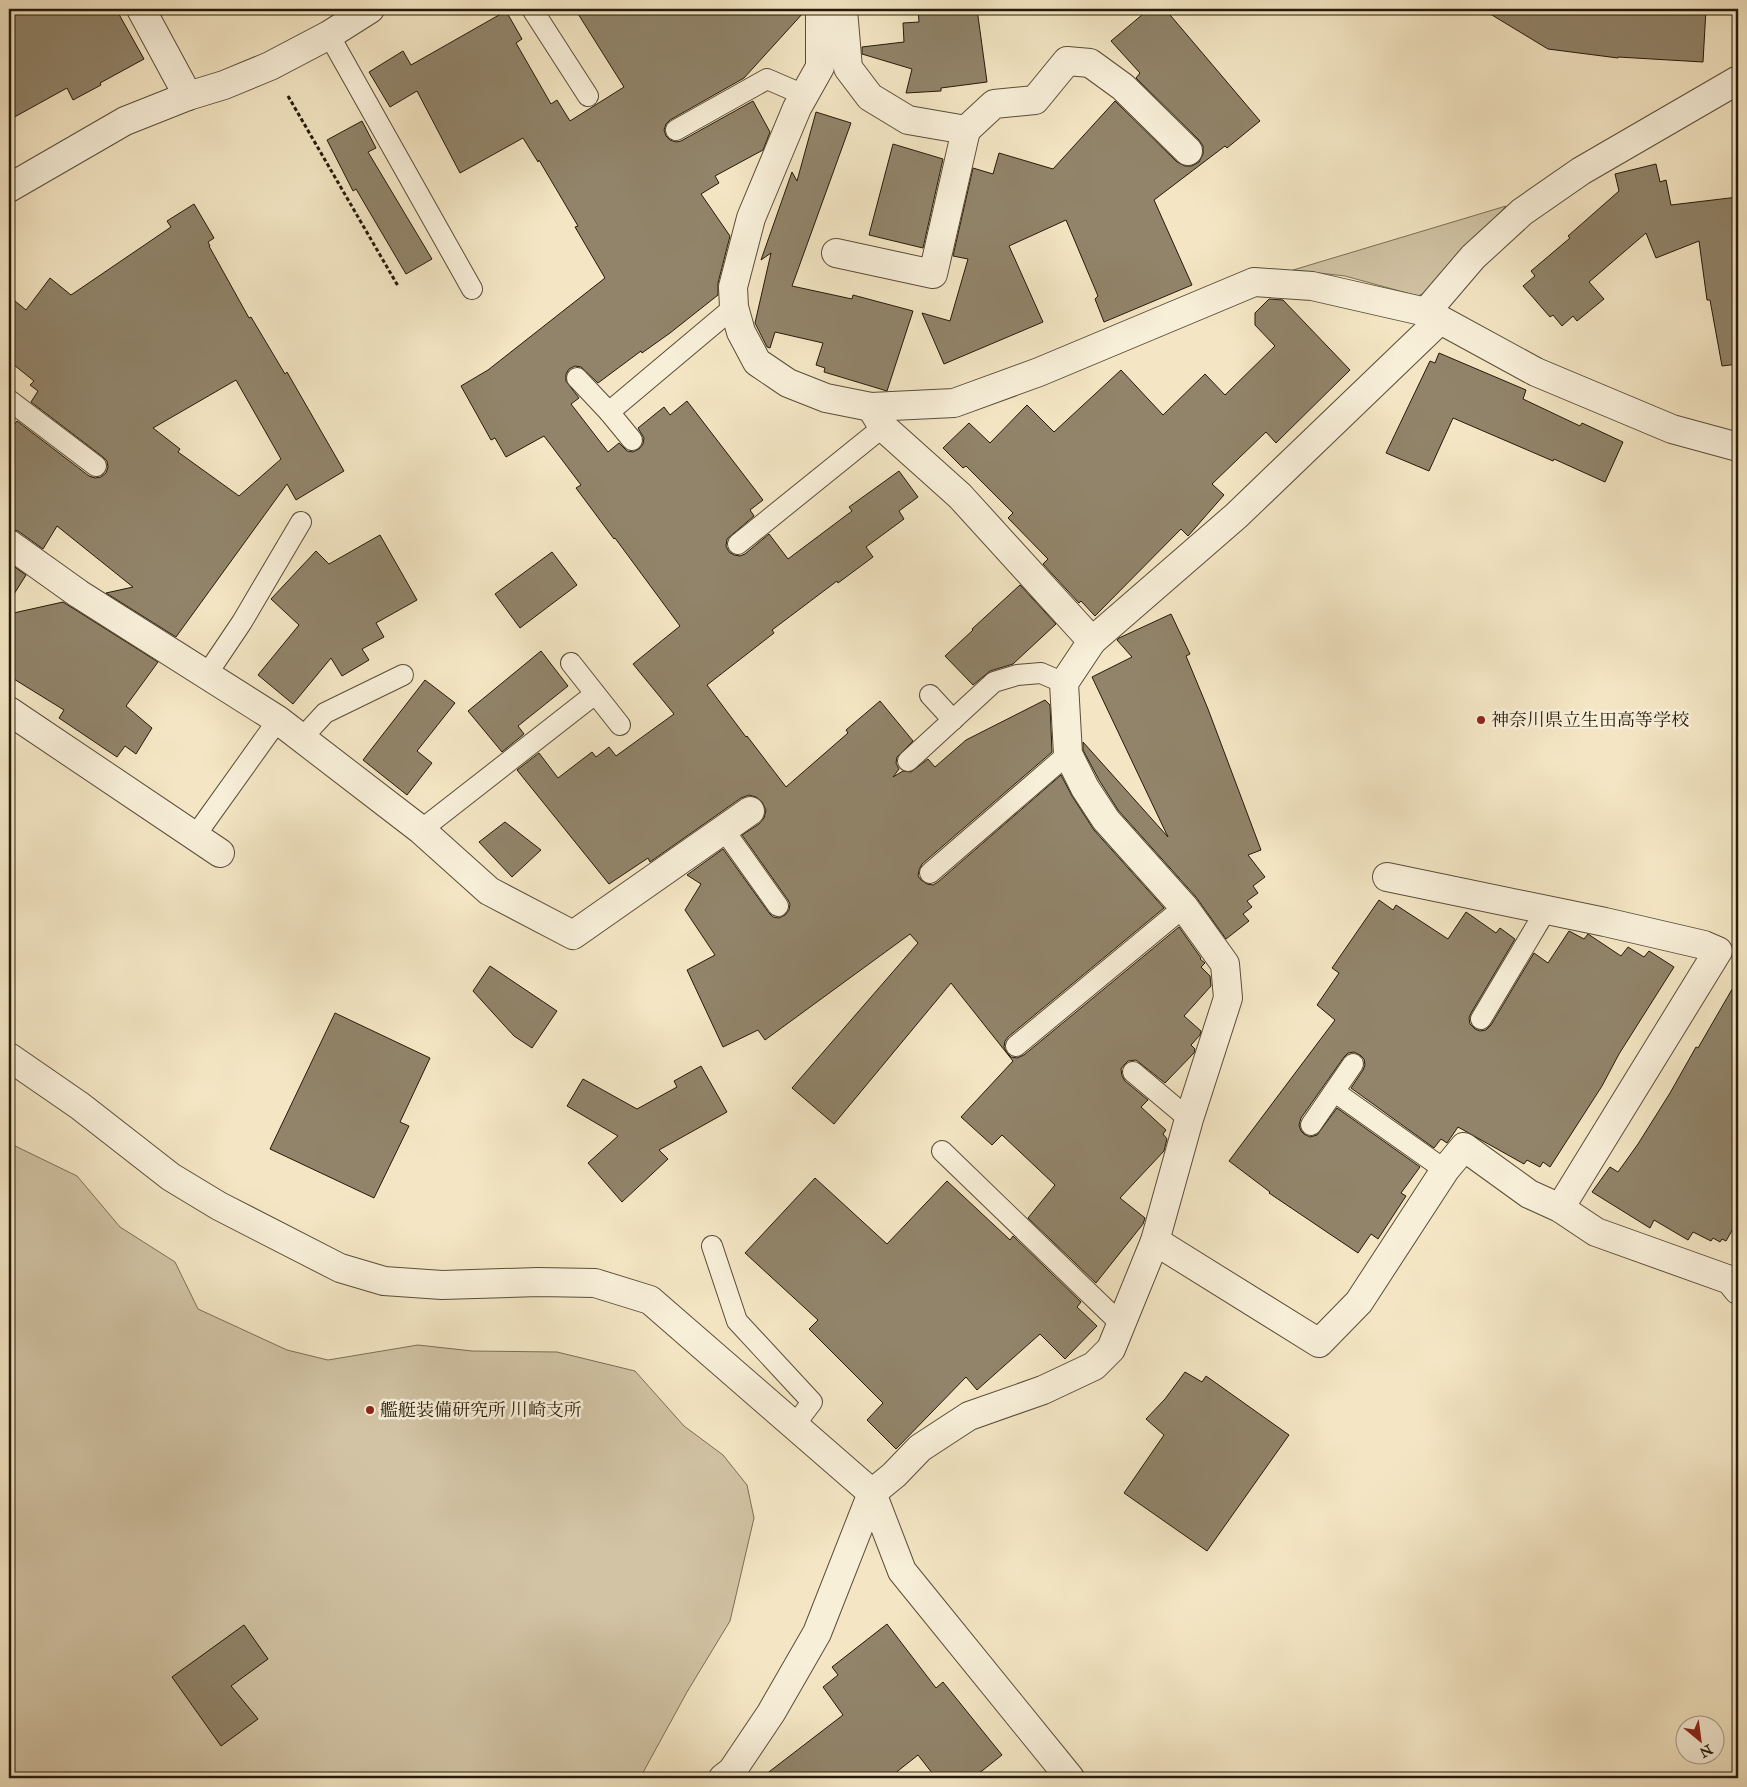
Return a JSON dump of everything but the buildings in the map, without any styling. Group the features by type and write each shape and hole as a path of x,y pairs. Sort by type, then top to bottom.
{"street":[{"path":"141,9 188,96"},
{"path":"9,188 125,121 270,66 329,35 370,9"},
{"path":"820,9 820,67 797,108 751,218 733,287 734,307 741,332 757,362 788,383 877,417 960,496 1092,641"},
{"path":"840,9 842,10 848,68 870,97 908,120 966,130"},
{"path":"836,253 933,274 966,130 994,104 1035,100 1067,61 1090,63 1123,87 1188,151"},
{"path":"723,1778 732,1771 771,1713 817,1633 872,1494 894,1475 920,1448 969,1416 1043,1390 1094,1366 1111,1349 1154,1241 1188,1119 1228,998 1225,964 1184,907 1106,820 1085,788 1068,754 1064,683 1092,641 1236,516 1433,316 1473,257 1522,212 1581,171 1738,80"},
{"path":"877,417 954,403 1039,372 1254,282 1312,286 1433,316 1536,372 1672,429 1738,447"},
{"path":"9,544 80,594 278,720 421,830 489,891 573,935 750,811"},
{"path":"9,711 220,853"},
{"path":"1387,877 1704,945 1718,951 1560,1208"},
{"path":"9,1057 80,1106 171,1177 219,1206 340,1268 384,1281 442,1285 538,1282 595,1284 650,1300 872,1494 902,1572 1070,1778"},
{"path":"1154,1241 1319,1343 1359,1302 1445,1170 1464,1147 1529,1194 1560,1208 1596,1232 1735,1279"}],"lane":[{"path":"532,9 588,96"},
{"path":"329,35 472,289"},
{"path":"676,130 768,78 804,95"},
{"path":"609,412 734,307"},
{"path":"577,378 632,440"},
{"path":"9,400 96,466"},
{"path":"738,544 877,417"},
{"path":"207,674 242,622 301,522"},
{"path":"571,663 620,725"},
{"path":"908,761 994,682 1017,675 1041,673 1064,683"},
{"path":"302,738 325,713 403,675"},
{"path":"421,830 595,694"},
{"path":"930,695 953,720"},
{"path":"195,836 278,720"},
{"path":"930,873 1068,754"},
{"path":"724,830 778,906"},
{"path":"1016,1046 1184,907"},
{"path":"1481,1019 1546,910"},
{"path":"1310,1125 1335,1092 1352,1064"},
{"path":"1133,1072 1188,1119"},
{"path":"1335,1092 1445,1170"},
{"path":"942,1151 1120,1323"},
{"path":"712,1246 737,1321 812,1402 794,1426"}],"path":[{"path":"270,66 398,286"}],"shaded area":[{"path":"1506,206 1429,291 1418,296 1345,276 1293,270"},
{"name":"艦艇装備研究所 川崎支所","path":"9,1143 77,1176 120,1227 175,1262 198,1309 287,1350 328,1360 418,1345 472,1351 557,1352 635,1371 684,1426 723,1455 747,1485 754,1518 730,1621 687,1692 640,1778 9,1778"}],"place":[{"name":"神奈川県立生田高等学校","path":"1481,720"},
{"name":"艦艇装備研究所 川崎支所","path":"370,1410"}]}
